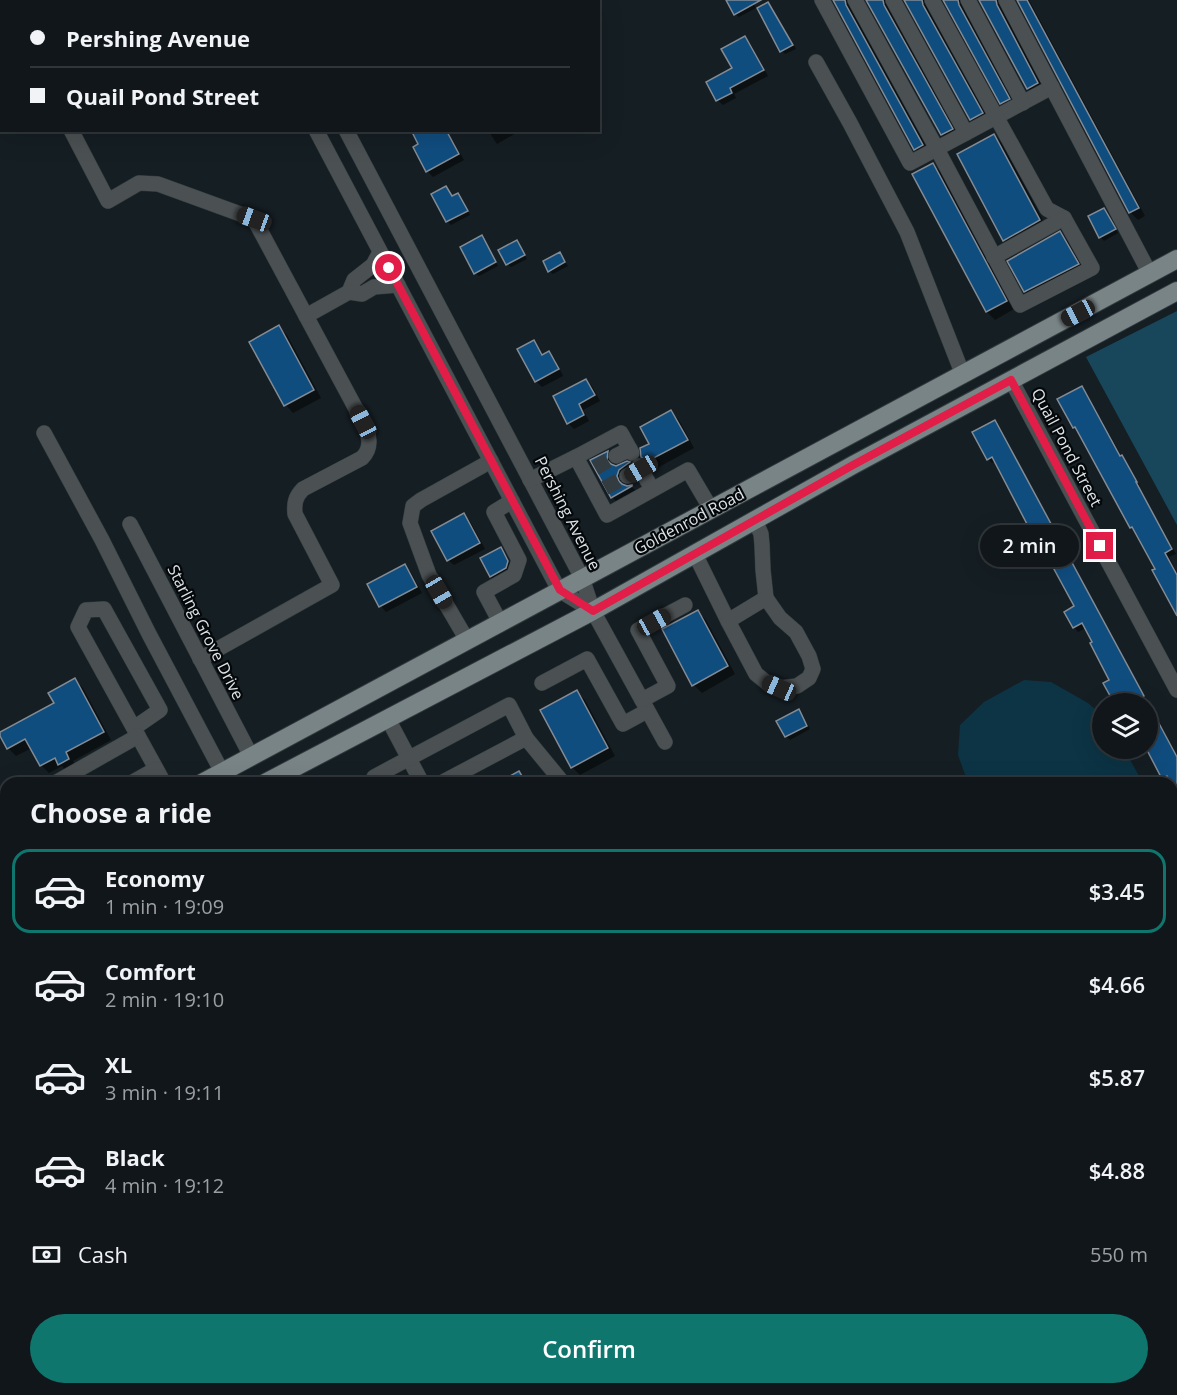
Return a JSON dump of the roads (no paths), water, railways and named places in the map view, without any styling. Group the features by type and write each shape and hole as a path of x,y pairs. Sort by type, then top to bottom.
{"main road":[{"name":"Goldenrod Road","path":"213,777 1177,259"},
{"path":"1011,380 1016,362 1024,351 1177,270"},
{"name":"Goldenrod Road","path":"276,777 593,611 789,501 1177,291"},
{"path":"789,501 815,472 955,397 963,375"}],"street":[{"path":"822,0 910,163 1052,87"},
{"path":"855,0 1020,305 1092,268 1064,218 1047,209 932,0"},
{"path":"893,0 966,133"},
{"path":"968,0 1023,103"},
{"path":"1006,0 1150,274"},
{"path":"816,62 907,232 963,375"},
{"path":"72,132 108,201 139,183 158,184 254,219 363,422 369,438 367,453 362,458 303,489 295,499 295,514 332,585 200,659"},
{"path":"317,132 560,590 593,611"},
{"name":"Pershing Avenue","path":"347,132 582,578 593,611 664,742"},
{"path":"994,256 1064,218"},
{"path":"349,292 354,280 373,265 380,252"},
{"path":"306,316 349,292 362,294 374,287 398,285"},
{"name":"Quail Pond Street","path":"1011,380 1177,690"},
{"path":"44,433 222,772"},
{"path":"530,480 621,433 634,462 652,489"},
{"path":"616,456 634,462"},
{"path":"576,457 590,471 600,491 607,515 688,470 711,509"},
{"path":"467,640 429,575 410,523 412,506 491,461"},
{"path":"500,622 484,592 514,575 519,560 494,512 512,501"},
{"path":"695,554 756,674 779,688 797,686 809,678 813,669 796,632 780,618 766,598 761,534 755,520"},
{"name":"Starling Grove Drive","path":"130,524 251,756"},
{"path":"728,621 766,598"},
{"path":"542,682 587,659 623,724 668,686 638,630 684,605"},
{"path":"65,777 136,732 160,710 104,609 86,610 78,627 136,732 161,777"},
{"path":"374,777 509,705 526,738 558,777"},
{"path":"387,719 419,777"},
{"path":"452,777 526,738"},
{"path":"142,777 156,769"}],"tunnel":[{"path":"595,468 616,456"},
{"path":"605,488 627,476"}]}
